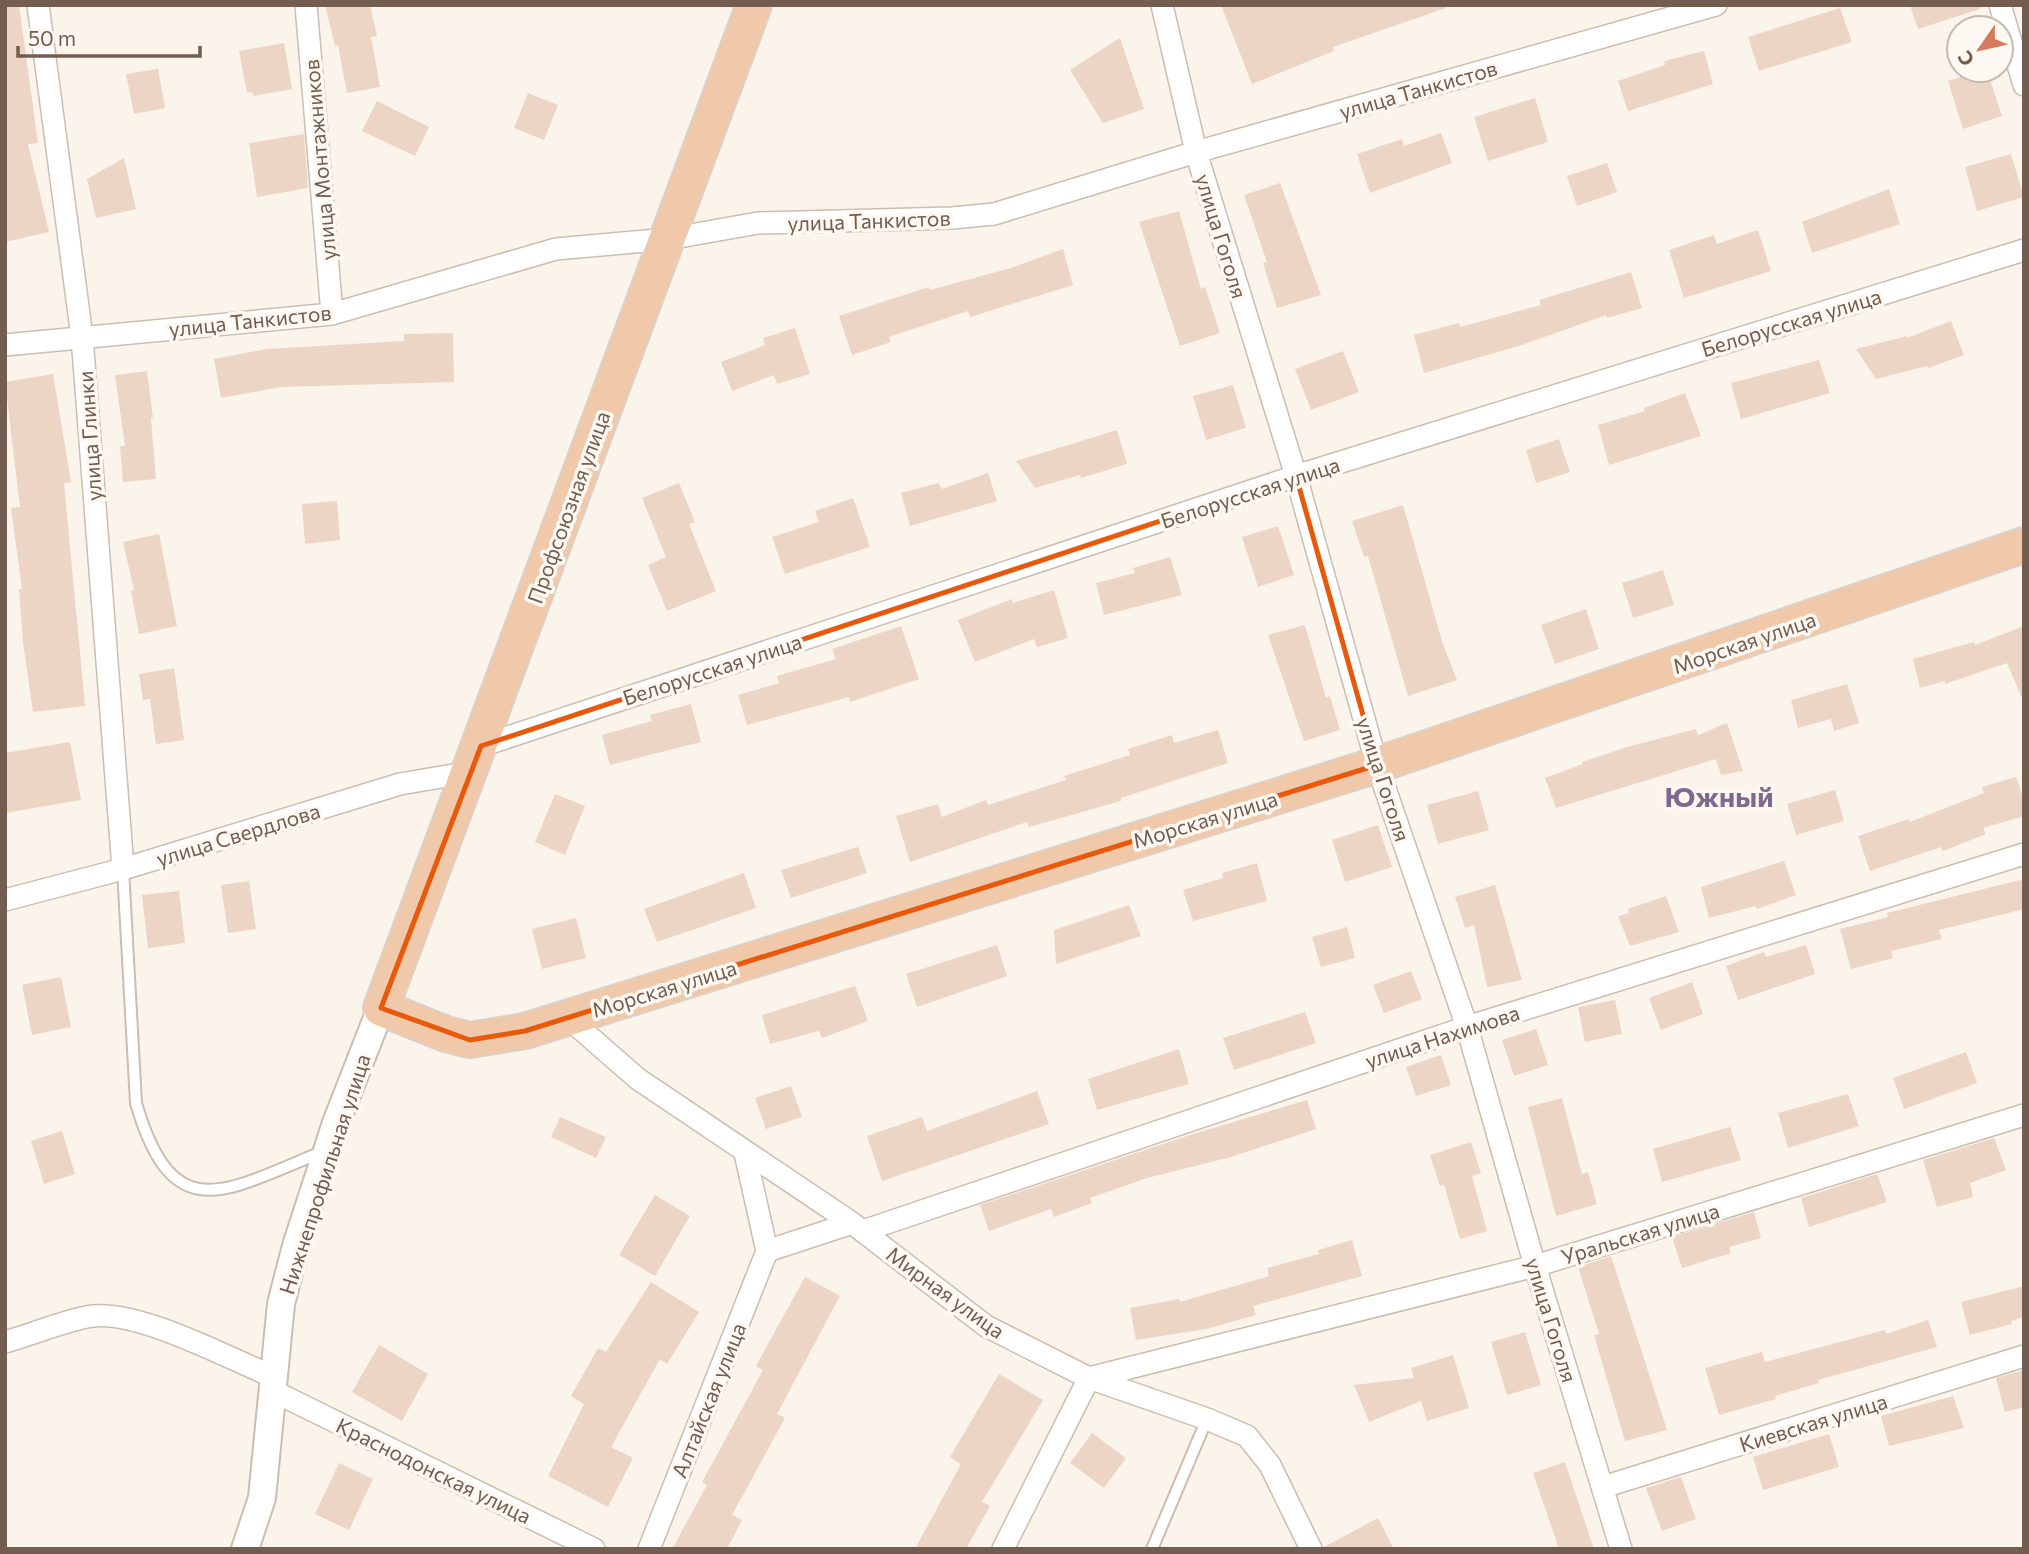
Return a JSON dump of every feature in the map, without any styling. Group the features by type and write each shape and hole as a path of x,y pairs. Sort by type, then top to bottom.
{"highway":[{"name":"Профсоюзная улица","path":"380,1008 476,759 754,5"},
{"name":"Морская улица","path":"380,1008 446,1034 470,1040 525,1031 1377,765 2024,545"}],"street":[{"name":"улица Глинки","path":"38,5 82,337 123,869"},
{"name":"улица Монтажников","path":"306,5 332,314"},
{"name":"улица Гоголя","path":"1162,5 1196,152 1296,476 1377,765 1467,1027 1535,1266 1621,1549"},
{"name":"улица Танкистов","path":"5,345 332,314 556,249 668,239 758,223 952,218 994,214 1196,152 1716,5"},
{"path":"2000,5 2024,85"},
{"name":"Белорусская улица","path":"476,759 1296,476 2024,250"},
{"name":"улица Свердлова","path":"5,900 123,869 476,759"},
{"name":"улица Нахимова","path":"767,1251 858,1227 1467,1027 2024,854"},
{"name":"Нижнепрофильная улица","path":"245,1549 262,1498 281,1304 296,1246 328,1150 380,1008"},
{"name":"Мирная улица","path":"568,1018 638,1079 858,1227 986,1326 1089,1378 1207,1419 1247,1436 1263,1456 1311,1549"},
{"name":"Уральская улица","path":"1089,1378 1535,1266 2024,1115"},
{"path":"745,1153 767,1251"},
{"name":"Алтайская улица","path":"649,1549 767,1251"},
{"name":"Краснодонская улица","path":"5,1342 92,1316 117,1317 143,1323 274,1384 594,1549"},
{"name":"Киевская улица","path":"1603,1487 2024,1356"},
{"path":"1003,1549 1089,1378"}],"lane":[{"path":"123,869 136,1103 145,1135 158,1159 172,1178 195,1191 226,1191 328,1150"},
{"path":"1152,1549 1207,1419"}],"highlighted area":[{"path":"1296,476 1377,765 525,1031 470,1040 381,1008 481,746"}],"building":[{"path":"5,5 19,5 38,143 28,144 49,232 5,242"},
{"path":"325,5 370,5 377,36 371,37 380,87 347,93 338,45 335,46"},
{"path":"1221,5 1445,5 1446,8 1333,47 1334,51 1252,84"},
{"path":"1910,5 1979,5 1980,9 1964,14 1945,14 1945,20 1918,29"},
{"path":"1840,8 1852,42 1759,71 1748,37"},
{"path":"1120,38 1144,109 1103,123 1070,70"},
{"path":"284,43 292,89 254,96 252,92 247,93 239,51"},
{"path":"1704,51 1713,84 1628,111 1618,81 1665,65 1664,61"},
{"path":"158,69 165,108 134,114 126,74"},
{"path":"1949,84 1992,84 2002,116 1963,129"},
{"path":"528,93 558,105 544,140 514,128"},
{"path":"1535,98 1548,142 1488,161 1474,117"},
{"path":"377,101 429,127 415,156 362,131"},
{"path":"1441,133 1452,163 1370,193 1357,154 1402,139 1404,146"},
{"path":"304,134 308,188 257,197 249,143"},
{"path":"2011,154 2024,197 1977,211 1965,167"},
{"path":"124,158 136,209 96,218 87,179"},
{"path":"1607,163 1617,192 1577,206 1567,176"},
{"path":"1280,183 1321,295 1277,308 1263,263 1267,262 1244,195"},
{"path":"1889,189 1900,224 1812,253 1802,222"},
{"path":"1179,211 1201,289 1205,287 1220,333 1180,346 1139,222"},
{"path":"1758,230 1771,271 1684,298 1669,250 1714,235 1717,244"},
{"path":"1063,249 1073,285 970,317 968,311 889,337 891,342 852,355 839,316 929,287 930,290 1011,268"},
{"path":"1631,272 1642,308 1607,318 1606,315 1522,345 1424,373 1414,335 1459,323 1460,327 1541,305 1539,300"},
{"path":"1951,321 1964,355 1928,368 1927,366 1876,379 1856,349 1907,338"},
{"path":"795,328 810,374 777,384 774,375 732,391 721,362 765,345 763,338"},
{"path":"453,333 454,382 281,387 221,398 214,359 267,349 404,341 404,334"},
{"path":"1343,351 1359,392 1311,410 1295,369"},
{"path":"1819,360 1830,393 1741,419 1731,383"},
{"path":"147,371 156,479 123,482 120,446 125,446 115,375"},
{"path":"53,374 71,482 64,483 85,706 33,712 23,642 19,589 22,589 11,508 20,507 5,382"},
{"path":"1233,385 1246,428 1206,440 1193,396"},
{"path":"1685,393 1701,436 1609,465 1598,425 1645,411 1644,408"},
{"path":"1117,430 1127,464 1035,488 1016,461"},
{"path":"1559,439 1570,472 1536,483 1526,450"},
{"path":"988,473 997,501 910,526 901,493 938,483 942,489"},
{"path":"679,483 695,522 689,524 716,591 667,611 648,565 666,557 642,498"},
{"path":"853,498 870,547 785,574 772,537 819,522 815,511"},
{"path":"337,501 340,540 305,544 302,504"},
{"path":"1403,505 1442,641 1457,680 1408,696 1368,556 1364,557 1352,521"},
{"path":"1278,526 1294,575 1258,587 1242,537"},
{"path":"159,534 177,626 139,634 131,591 134,590 123,542"},
{"path":"1170,557 1182,595 1104,615 1096,583 1135,573 1133,568"},
{"path":"1663,570 1674,605 1633,618 1622,583"},
{"path":"1054,590 1068,638 1037,647 1034,639 975,662 958,620 1012,599 1013,603"},
{"path":"1586,609 1599,649 1555,664 1541,625"},
{"path":"1305,625 1326,698 1330,696 1340,730 1304,741 1268,635"},
{"path":"901,626 919,679 850,702 849,697 747,725 738,695 779,683 777,676 836,659 832,649"},
{"path":"2024,626 2024,703 2007,663 1945,684 1945,681 1920,688 1913,659 1974,642 1975,645"},
{"path":"174,668 184,740 156,744 150,699 143,700 139,674"},
{"path":"1847,684 1859,723 1834,731 1831,719 1798,728 1791,700"},
{"path":"691,704 701,742 610,765 602,735 652,721 650,715"},
{"path":"1727,723 1743,771 1721,775 1716,759 1556,808 1545,778 1627,747 1696,729 1698,735"},
{"path":"1218,730 1228,763 1121,798 1121,801 1029,827 1027,822 910,862 896,816 938,804 942,817 986,800 988,805 1066,780 1064,776 1130,755 1128,749 1172,735 1174,743"},
{"path":"70,742 81,800 5,813 5,753"},
{"path":"2016,777 2024,801 2024,816 1983,828 1986,834 1943,851 1941,847 1870,871 1858,836 1909,819 1910,822 1984,793 1982,787"},
{"path":"1835,790 1844,821 1796,835 1787,804"},
{"path":"1478,791 1489,830 1438,844 1427,805"},
{"path":"555,794 585,806 565,855 535,842"},
{"path":"1378,825 1392,867 1345,882 1332,840"},
{"path":"858,847 867,873 791,898 781,870"},
{"path":"1784,861 1796,895 1757,909 1756,906 1709,918 1701,887"},
{"path":"1257,863 1267,901 1193,921 1183,890 1223,878 1222,873"},
{"path":"744,873 756,908 657,942 644,909"},
{"path":"2024,879 2024,909 1939,930 1942,939 1891,951 1893,958 1851,969 1840,929 1888,917 1887,913"},
{"path":"249,881 256,929 228,933 221,885"},
{"path":"1495,885 1522,980 1487,987 1474,925 1465,928 1455,897"},
{"path":"179,891 185,943 148,948 142,895"},
{"path":"1666,896 1679,932 1630,946 1618,916 1629,913 1628,909"},
{"path":"1129,905 1141,936 1056,964 1054,930"},
{"path":"576,918 586,958 542,969 532,929"},
{"path":"1347,927 1355,958 1321,967 1312,937"},
{"path":"997,945 1007,976 917,1007 906,974"},
{"path":"1806,945 1815,974 1738,1000 1726,966 1764,952 1766,957"},
{"path":"1411,971 1422,999 1384,1013 1373,985"},
{"path":"61,977 71,1027 32,1035 22,985"},
{"path":"1692,982 1703,1014 1661,1030 1649,998"},
{"path":"855,986 868,1021 822,1038 819,1031 770,1044 762,1015"},
{"path":"1615,1000 1622,1034 1585,1042 1578,1007"},
{"path":"1305,1012 1316,1043 1234,1070 1223,1038"},
{"path":"1536,1029 1548,1065 1514,1076 1502,1040"},
{"path":"1179,1049 1189,1084 1097,1110 1088,1079"},
{"path":"1966,1052 1977,1083 1904,1109 1893,1078"},
{"path":"1441,1055 1451,1085 1416,1096 1406,1067"},
{"path":"791,1086 802,1117 766,1129 755,1098"},
{"path":"1037,1091 1049,1124 882,1181 867,1136 922,1117 927,1131"},
{"path":"1848,1094 1859,1126 1788,1148 1778,1113"},
{"path":"1562,1098 1582,1174 1588,1172 1597,1204 1556,1216 1528,1107"},
{"path":"1307,1100 1316,1129 1231,1157 1147,1178 1090,1198 1092,1203 1054,1217 1051,1209 989,1231 980,1205 1187,1136"},
{"path":"560,1117 606,1137 596,1158 551,1137"},
{"path":"1730,1127 1741,1160 1662,1182 1653,1149"},
{"path":"62,1131 75,1174 44,1184 31,1141"},
{"path":"1994,1138 2006,1170 1970,1183 1973,1197 1937,1207 1923,1160"},
{"path":"1471,1142 1481,1173 1472,1176 1487,1231 1460,1239 1444,1185 1440,1186 1430,1155"},
{"path":"1877,1174 1887,1202 1809,1227 1801,1198"},
{"path":"655,1195 690,1216 655,1276 619,1255"},
{"path":"1754,1212 1761,1238 1729,1247 1731,1253 1682,1268 1672,1237"},
{"path":"1352,1240 1362,1276 1253,1306 1256,1315 1206,1329 1136,1340 1130,1308 1179,1299 1180,1302 1269,1276 1267,1268 1319,1254 1318,1250"},
{"path":"1611,1256 1667,1430 1625,1441 1594,1335 1599,1334 1578,1267"},
{"path":"805,1277 840,1296 777,1414 785,1418 732,1515 742,1520 727,1549 672,1549 707,1485 702,1482 763,1370 756,1366"},
{"path":"651,1282 699,1312 667,1364 660,1359 611,1447 633,1458 608,1507 548,1476 584,1404 571,1396 598,1348 606,1352"},
{"path":"2024,1286 2024,1317 2011,1321 2012,1324 1970,1335 1961,1302"},
{"path":"1928,1320 1937,1347 1818,1380 1819,1383 1775,1396 1776,1399 1719,1415 1705,1368 1762,1352 1765,1362 1885,1330 1886,1334"},
{"path":"1525,1332 1541,1385 1507,1395 1491,1342"},
{"path":"379,1345 428,1374 402,1421 352,1392"},
{"path":"1453,1355 1469,1408 1427,1421 1421,1401 1369,1422 1354,1385 1414,1378 1411,1368"},
{"path":"2024,1370 2024,1407 2005,1412 1996,1378"},
{"path":"999,1374 1043,1400 982,1502 990,1506 966,1549 915,1549 961,1464 950,1457"},
{"path":"1953,1396 1964,1428 1889,1446 1881,1416"},
{"path":"1092,1433 1126,1458 1104,1488 1070,1463"},
{"path":"1829,1434 1839,1467 1763,1490 1753,1457"},
{"path":"1565,1462 1594,1549 1559,1549 1533,1473"},
{"path":"339,1463 373,1479 349,1530 315,1514"},
{"path":"1681,1477 1696,1519 1662,1531 1646,1488"},
{"path":"1378,1518 1394,1549 1324,1549 1324,1547"}],"district":[{"name":"Южный","path":"1719,796"}]}
